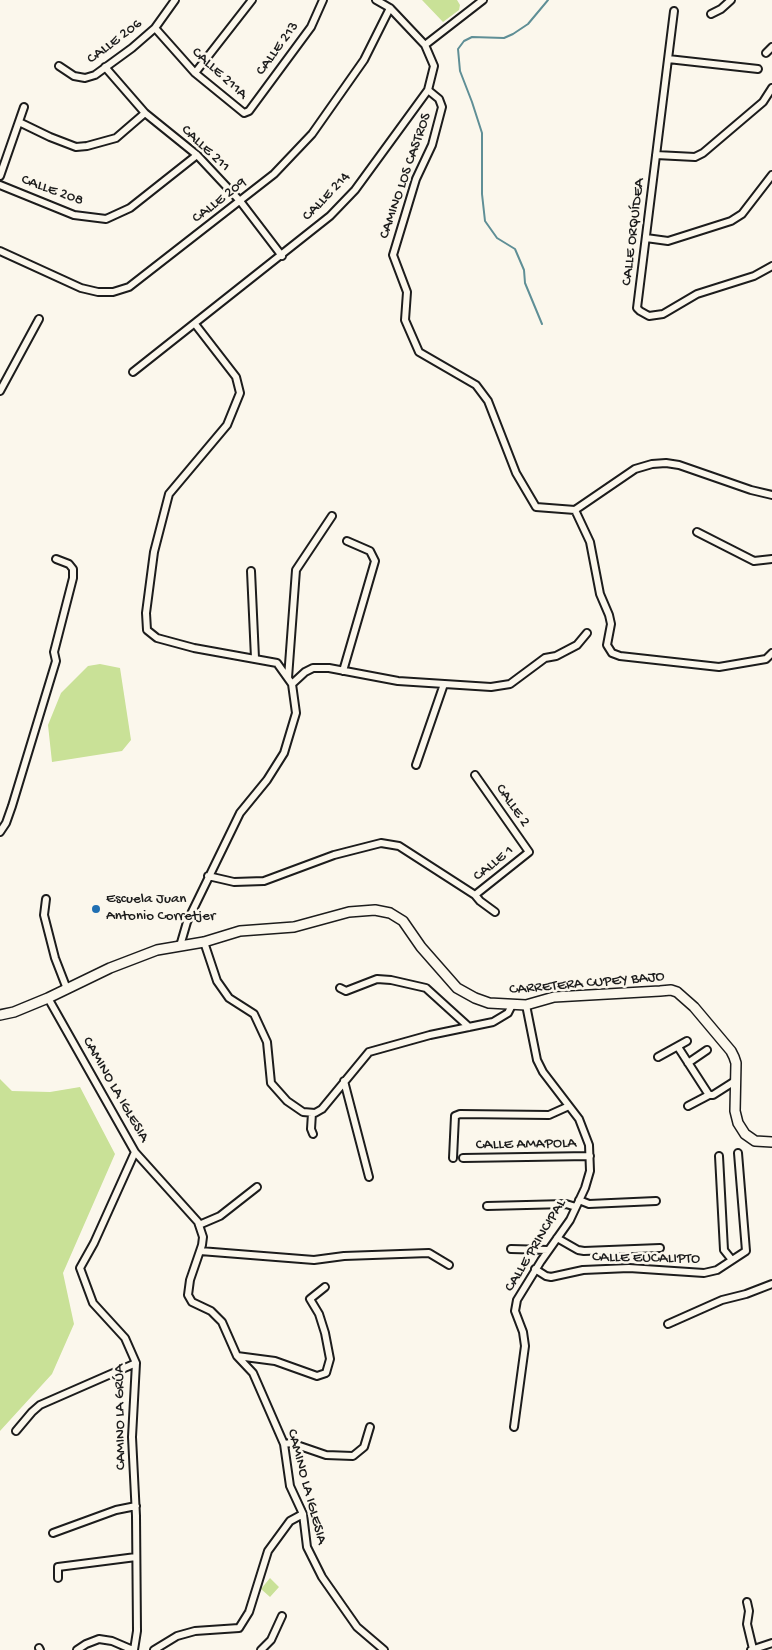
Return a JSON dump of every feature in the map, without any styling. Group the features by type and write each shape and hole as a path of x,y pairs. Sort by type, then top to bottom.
{"street":[{"name":"CALLE 206","path":"59,66 74,76 85,78 95,75 132,48 155,28 175,0"},
{"path":"195,73 252,0"},
{"name":"CALLE 213","path":"249,111 311,27 323,0"},
{"name":"CALLE 214","path":"133,372 282,256 330,216 355,190 428,90 434,66 425,45 390,8 376,0"},
{"path":"470,0 475,6"},
{"path":"425,45 483,0"},
{"path":"711,14 721,9 731,0"},
{"name":"CALLE 209","path":"0,251 81,288 98,292 113,292 129,287 274,174 312,134 364,60 390,8"},
{"name":"CALLE ORQUÍDEA","path":"674,11 637,308 640,312 649,316 663,314 697,294 754,276 772,266"},
{"name":"CALLE 211A","path":"155,28 195,73 244,113 249,111"},
{"path":"766,53 772,47"},
{"path":"668,59 758,69"},
{"name":"CALLE 211","path":"105,67 145,113 196,155 240,201 282,256"},
{"path":"656,155 695,157 703,154 763,102 772,88"},
{"name":"CAMINO LOS CASTROS","path":"428,90 439,99 442,107 432,145 416,179 393,255 408,292 405,320 420,352 476,385 488,401 516,474 536,507 575,510"},
{"path":"0,176 24,107"},
{"path":"19,122 76,147 116,138 145,113"},
{"name":"CALLE 208","path":"0,185 74,215 106,219 130,208 196,155"},
{"path":"646,238 668,240 731,221 742,214 772,175"},
{"path":"0,391 39,319"},
{"path":"195,324 236,377 240,393 227,426 169,494 154,552 146,613 148,630 157,638 194,648 277,663 290,681"},
{"path":"772,496 678,465 666,463 652,464 635,469 575,510 590,542 600,594 609,615 610,624 607,645 612,653 719,666 766,659 772,653"},
{"path":"180,946 187,922 240,813 267,780 284,753 296,713 290,681 296,570 332,516"},
{"path":"697,532 754,560 772,559"},
{"path":"343,671 375,561 370,550 347,541"},
{"path":"0,832 6,823 12,806 56,661 54,652 73,578 73,569 69,564 56,559"},
{"path":"251,571 255,658"},
{"path":"290,681 314,668 343,671 398,682 491,687 510,684 545,658 556,656 577,645 587,634"},
{"path":"416,765 444,684"},
{"name":"CALLE 2","path":"475,775 529,852"},
{"path":"208,876 234,882 264,881 334,855 380,843 399,846 475,895 496,912"},
{"name":"CALLE 1","path":"475,895 529,852"},
{"path":"46,898 44,915 55,958 67,989"},
{"name":"CARRETERA CUPEY BAJO","path":"0,1015 14,1012 48,998 110,968 157,950 204,942 240,931 294,928 349,912 376,910 390,913 404,921 421,947 457,988 489,1003 512,1005 526,1004 554,997 671,990 686,999 732,1051 736,1063 736,1117 744,1134 755,1140 772,1142"},
{"path":"204,942 217,981 229,998 254,1014 267,1042 271,1083 287,1101 303,1112 322,1109 369,1052 430,1035 493,1022 508,1013 512,1005"},
{"path":"340,988 346,991 374,979 384,979 426,988 469,1027"},
{"name":"CAMINO LA IGLESIA","path":"48,998 135,1152 199,1225 203,1237 190,1280 188,1295 192,1302 211,1311 222,1322 237,1356 253,1373 284,1444 290,1486 303,1514 308,1547 322,1577 357,1627 384,1650"},
{"name":"CALLE PRINCIPAL","path":"514,1427 525,1346 523,1332 515,1311 517,1300 535,1269 570,1220 590,1170 589,1145 579,1119 543,1072 537,1060 526,1004"},
{"path":"658,1057 687,1041"},
{"path":"678,1047 709,1095"},
{"path":"688,1063 706,1050"},
{"path":"344,1081 369,1177"},
{"path":"688,1106 712,1095 735,1081"},
{"path":"453,1158 455,1116 460,1114 549,1115 569,1106"},
{"path":"312,1112 311,1129 314,1134"},
{"name":"CAMINO LA GRÚA","path":"134,1650 137,1631 136,1506 132,1437 136,1364 125,1338 93,1303 80,1268 94,1243 135,1152"},
{"name":"CALLE EUCALIPTO","path":"535,1269 551,1277 583,1270 629,1268 704,1273 717,1270 746,1250 738,1153"},
{"name":"CALLE AMAPOLA","path":"462,1158 590,1156"},
{"path":"719,1156 724,1250 732,1260"},
{"path":"199,1225 220,1216 257,1187"},
{"path":"579,1200 589,1204 656,1201"},
{"path":"487,1206 566,1204 576,1207"},
{"path":"557,1238 578,1250 584,1251 660,1248"},
{"path":"511,1249 548,1250"},
{"path":"200,1251 314,1260 428,1252 450,1265"},
{"path":"668,1324 722,1300 746,1294 772,1284"},
{"path":"237,1356 275,1361 317,1376 326,1374 330,1359 325,1333 319,1314 310,1299 325,1287"},
{"path":"16,1432 40,1405 136,1364"},
{"path":"284,1444 291,1443 326,1455 353,1456 364,1448 370,1427"},
{"path":"53,1533 116,1510 136,1506"},
{"path":"154,1650 177,1636 195,1631 239,1628 249,1612 268,1551 290,1521 303,1514"},
{"path":"58,1578 58,1567 136,1557"},
{"path":"747,1602 747,1624 752,1650 772,1643"},
{"path":"261,1650 272,1640 282,1616"},
{"path":"77,1650 99,1639 112,1641 134,1650"}],"green space":[{"path":"422,0 457,0 460,5 459,10 443,22"},
{"path":"100,664 120,668 131,740 122,751 52,762 48,725 61,693 88,666"},
{"path":"0,1079 12,1091 50,1092 80,1087 115,1154 63,1273 74,1324 52,1374 0,1431"},
{"path":"270,1578 279,1587 270,1597 261,1589"}],"waterway":[{"path":"542,324 525,283 524,270 515,249 497,238 485,221 482,194 482,133 460,71 458,49 464,41 472,37 504,38 513,34 528,24 548,0"}],"place":[{"name":"Escuela Juan Antonio Corretjer","path":"96,909"}]}
